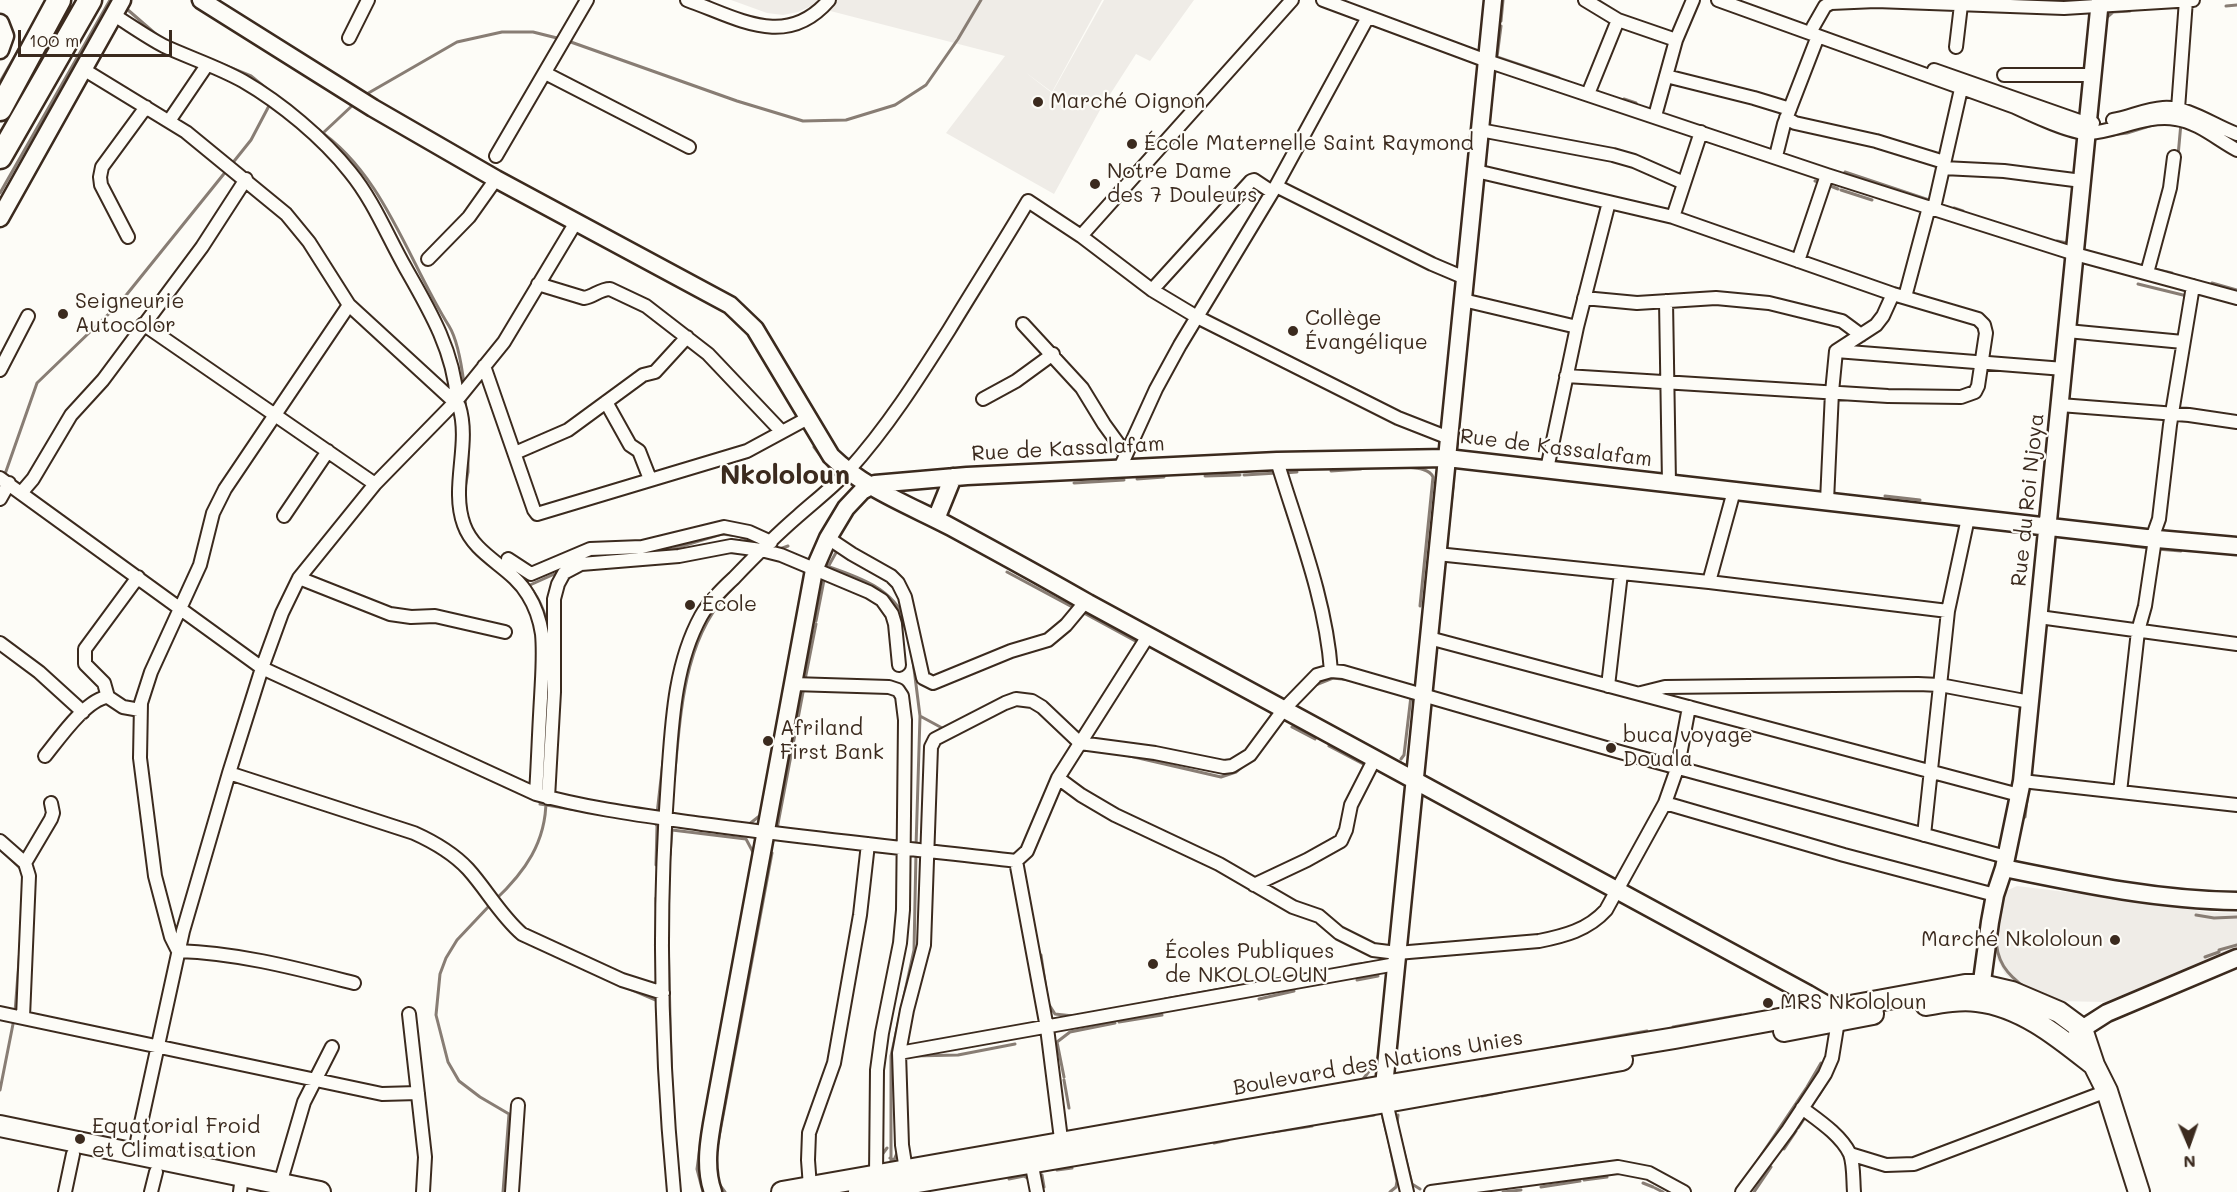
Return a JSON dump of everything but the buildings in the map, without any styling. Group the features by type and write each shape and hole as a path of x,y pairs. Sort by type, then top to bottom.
{"highway":[{"path":"0,109 59,0"},
{"path":"0,157 90,0"}],"main road":[{"name":"Boulevard des Nations Unies","path":"782,1192 810,1187 868,1187 1063,1150 1835,1015 1965,985 1981,993"},
{"path":"1981,993 2012,993 2059,1012 2082,1029 2094,1065 2107,1091 2139,1192"},
{"path":"1981,993 2050,1031 2094,1065"},
{"path":"0,1126 134,1155 244,1187"},
{"path":"0,1139 156,1172 244,1187 280,1184 320,1192"},
{"name":"Boulevard des Nations Unies","path":"868,1187 906,1170 1030,1156"}],"street":[{"path":"0,218 122,0"},
{"path":"201,0 373,108 496,179 739,311 755,329 770,352 831,456 868,487 936,519 1374,760 1618,890 1835,1015 1833,1058 1825,1074 1742,1192"},
{"path":"350,38 368,0"},
{"path":"496,156 587,0"},
{"path":"687,0 757,25 772,28 802,23 818,13 829,0"},
{"path":"1081,236 1292,0"},
{"path":"1323,0 1487,61 1776,156 1827,175 2075,254 2237,298"},
{"path":"1407,1192 1385,1094 1396,959 1493,0"},
{"path":"1585,0 1605,5 1618,20 1676,40"},
{"path":"1655,116 1676,40 1693,0"},
{"path":"1718,0 1911,63 2087,128 2141,111 2163,108 2178,109 2237,134"},
{"path":"1741,0 1961,89 2087,128 2166,118 2190,123 2237,150"},
{"path":"1776,156 1825,6 1831,3 1876,0 2034,4 2193,0"},
{"path":"2178,109 2186,0"},
{"name":"Rue du Roi Njoya","path":"1981,993 1995,895 2005,863 2021,788 2099,2"},
{"path":"1954,3 1956,46"},
{"path":"114,15 162,45 242,81 268,98 336,155 371,203 439,331 456,379 457,401 461,413 460,498 464,526 484,554 528,594 537,614 542,634 542,796"},
{"path":"1122,461 1161,381 1274,189 1368,17"},
{"path":"1588,94 1618,20"},
{"path":"0,23 5,36 0,50"},
{"path":"169,121 207,64"},
{"path":"83,69 186,132 236,171 292,220 309,242 349,306 457,401"},
{"path":"545,73 689,147"},
{"path":"2004,75 2092,75"},
{"path":"1666,76 1754,98 1788,114 1803,125 1876,141 1944,165 2082,181"},
{"path":"1905,297 1944,165 1961,89"},
{"path":"128,237 99,177 102,167 146,107"},
{"path":"1480,130 1613,155 1634,161 1684,183"},
{"path":"1673,217 1701,132"},
{"path":"2147,273 2169,188 2174,158"},
{"path":"21,493 33,479 71,415 103,380 202,247 236,171"},
{"path":"1476,171 1673,217 1893,294 1978,319 1984,325 1986,333 1975,392 1962,397 1888,396 1566,376"},
{"path":"1798,261 1827,175"},
{"path":"428,259 469,217 496,179"},
{"path":"1152,290 1254,180 1465,278"},
{"path":"674,1192 663,993 665,818 672,725 685,656 703,614 725,587 784,529 848,472 902,402 1028,201 1081,236 1152,290 1197,317 1398,418 1449,438"},
{"path":"1547,469 1577,327 1609,202"},
{"path":"134,1155 178,951 229,773 282,613 299,579 375,484 457,401 504,342 576,222"},
{"path":"538,284 584,298 604,289 610,289 646,306 708,354 782,432"},
{"path":"2120,792 2138,630 2145,606 2150,538 2159,519 2172,413 2193,286"},
{"path":"1836,351 1876,325 1883,316 1893,294"},
{"path":"1584,298 1630,302 1716,298 1769,303 1842,321 1861,335"},
{"path":"1463,300 1577,327"},
{"path":"1666,301 1668,483"},
{"path":"178,951 171,937 155,876 140,758 140,711 152,672 200,565 210,524 225,489 349,306"},
{"path":"0,370 28,316"},
{"path":"143,324 375,484"},
{"path":"1023,324 1082,388 1104,424 1122,461"},
{"path":"2067,331 2183,342"},
{"path":"515,453 568,430 643,375 655,372 687,337"},
{"path":"1836,351 2064,369"},
{"path":"1827,501 1836,351"},
{"path":"983,399 1016,381 1053,354"},
{"path":"484,366 537,514 747,451 808,418"},
{"path":"606,402 630,445 639,451 651,479"},
{"path":"2060,405 2172,413 2237,422"},
{"path":"284,516 328,451"},
{"name":"Rue de Kassalafam","path":"868,487 882,483 1122,461 1447,458 2047,527 2237,546"},
{"path":"1277,461 1316,590 1329,644 1331,671"},
{"path":"936,519 952,477"},
{"path":"0,499 5,481 262,668 542,796 766,833 1016,861 1027,851 1058,778 1148,636"},
{"path":"713,1192 708,1171 708,1156 717,1096 816,564 846,508 868,487"},
{"path":"1709,582 1734,491"},
{"path":"1924,835 1948,611 1968,518"},
{"path":"508,559 531,574 590,549 642,547 724,527 749,532 781,555 816,564 882,600 888,606 895,624 899,665"},
{"path":"828,538 891,576 898,583 905,597 923,678 933,683 1000,656 1048,640 1066,625 1086,601"},
{"path":"542,796 554,692 554,599 564,573 581,564 679,556 731,546 768,544"},
{"path":"1437,554 1709,582 1948,611"},
{"path":"1608,686 1621,573"},
{"path":"138,577 85,649 85,664 104,683 108,697 123,707 140,711"},
{"path":"299,579 390,614 411,618 435,616 505,632"},
{"path":"2038,617 2237,644"},
{"path":"1429,638 1932,772 2021,788 2120,792 2237,805"},
{"path":"0,643 39,672 83,712"},
{"path":"906,1170 902,1136 899,1053 907,1010 924,945 930,750 935,739 1005,703 1025,699 1042,706 1080,743 1155,753 1224,767 1232,766 1250,755 1284,709 1317,675 1331,671 1343,672 1924,835 2005,863 2128,892 2169,898 2237,901"},
{"path":"793,684 889,687 898,690 902,696 905,720 903,909 900,943 877,1070 868,1187"},
{"path":"1638,694 1665,687 1940,686 2030,702"},
{"path":"45,756 83,712 102,698 108,697"},
{"path":"899,1053 1047,1028 1376,966 1396,959 1554,938 1592,922 1606,910 1665,802 1678,766 1689,707"},
{"path":"1254,885 1341,841 1352,805 1374,760"},
{"path":"229,773 414,833 432,841 467,868 511,925 522,934 622,980 663,993"},
{"path":"1058,778 1115,815 1219,864 1302,912 1319,916 1329,926 1357,943 1396,959"},
{"path":"1665,802 1844,855 1995,895"},
{"path":"25,863 51,819 53,813 51,803"},
{"path":"0,841 25,863 29,876 23,1017"},
{"path":"810,1187 809,1133 834,1063 859,924 868,844"},
{"path":"1016,861 1047,1028 1063,1150"},
{"path":"178,951 214,952 257,959 354,983"},
{"path":"2070,1046 2082,1029 2108,1013 2237,958"},
{"path":"0,1013 382,1095 418,1093"},
{"path":"409,1014 426,1157 423,1192"},
{"path":"280,1184 291,1140 304,1102 332,1047"},
{"path":"1850,1154 1886,1165 1914,1164 2107,1091"},
{"path":"512,1192 518,1105"},
{"path":"1802,1107 1828,1129 1850,1154 1854,1192"},
{"path":"65,1192 74,1154"},
{"path":"1030,1156 1037,1192"},
{"path":"1431,1192 1618,1167 1649,1173 1684,1192"},
{"path":"152,1192 156,1172"}],"shaded area":[{"path":"731,0 1102,0 1052,92 1025,72 1052,93 1104,0 1194,0 1150,61 1136,54 1100,110 1054,194 946,133 1005,56 811,6 783,15 767,13"},
{"name":"Marché Nkololoun","path":"2017,886 2157,903 2206,912 2237,913 2237,951 2105,1002 2055,1001 2027,993 2005,974 1994,953 2000,898 2006,891"}],"waterway":[{"path":"0,193 110,0"},
{"path":"568,41 737,101 803,121 846,120 895,105 926,85 958,39 981,0"},
{"path":"1501,21 1503,0"},
{"path":"2226,6 2237,5"},
{"path":"128,10 158,36"},
{"path":"2105,19 2113,12 2130,11"},
{"path":"1501,26 1497,57 1559,78"},
{"path":"365,95 457,42 502,32 533,32 561,39"},
{"path":"0,82 27,35"},
{"path":"202,56 251,76 272,93"},
{"path":"1492,92 1495,71"},
{"path":"1624,99 1636,103"},
{"path":"231,165 251,140 271,102"},
{"path":"323,133 355,103"},
{"path":"1489,127 1490,111"},
{"path":"2178,156 2181,123"},
{"path":"2104,136 2127,133 2156,124"},
{"path":"317,129 340,148 360,170 393,220 452,332 459,354 464,384"},
{"path":"4,477 37,383 119,304 227,170"},
{"path":"1845,172 1932,201"},
{"path":"1815,181 1822,183"},
{"path":"1828,185 1838,189"},
{"path":"1841,190 1872,200"},
{"path":"2070,219 2071,204"},
{"path":"1954,208 1963,211"},
{"path":"2057,241 2067,243 2069,226"},
{"path":"2154,269 2172,273"},
{"path":"2212,283 2237,290"},
{"path":"2138,284 2187,296"},
{"path":"1461,403 1469,322"},
{"path":"465,396 466,414"},
{"path":"814,447 832,471"},
{"path":"465,488 468,453"},
{"path":"1405,467 1425,470 1433,477 1420,606"},
{"path":"1331,471 1361,469"},
{"path":"1284,473 1297,472"},
{"path":"1244,475 1277,473"},
{"path":"1205,476 1240,475"},
{"path":"1137,479 1164,477"},
{"path":"1074,483 1124,480"},
{"path":"1446,550 1453,486"},
{"path":"1885,496 1920,500"},
{"path":"666,551 722,534 738,536 761,544"},
{"path":"777,550 788,546"},
{"path":"2131,546 2151,548"},
{"path":"828,567 838,549"},
{"path":"2157,549 2181,551"},
{"path":"592,557 606,556"},
{"path":"821,564 870,583 881,590 891,598 905,620"},
{"path":"530,585 559,572"},
{"path":"1007,572 1076,609"},
{"path":"518,573 537,597 548,626"},
{"path":"816,621 825,575"},
{"path":"674,781 682,704 694,653 703,630 716,608 733,588"},
{"path":"1082,612 1139,643"},
{"path":"805,680 816,624"},
{"path":"912,653 920,716 916,847"},
{"path":"1313,686 1333,678 1350,680"},
{"path":"777,829 804,687"},
{"path":"1401,759 1404,755 1411,696"},
{"path":"920,716 944,729"},
{"path":"545,743 547,719"},
{"path":"1292,727 1315,739"},
{"path":"1329,746 1367,766"},
{"path":"1121,754 1221,777 1236,772 1244,765"},
{"path":"657,814 663,761"},
{"path":"2025,817 2028,792"},
{"path":"495,900 516,878 532,855 542,829 546,800"},
{"path":"540,804 577,810"},
{"path":"748,825 762,814"},
{"path":"655,823 657,826 656,865"},
{"path":"670,855 672,830 746,839 754,854"},
{"path":"0,849 21,869"},
{"path":"717,1148 772,853"},
{"path":"891,1162 891,1056 914,950 916,853"},
{"path":"656,898 657,917"},
{"path":"490,905 457,940 446,958 440,974 436,1015 448,1062 459,1081 509,1114 503,1192"},
{"path":"2196,915 2214,918 2237,917"},
{"path":"15,1012 21,935"},
{"path":"668,936 672,1095"},
{"path":"1996,936 2000,960 2013,978 2027,989"},
{"path":"2205,957 2237,945"},
{"path":"1041,955 1047,996"},
{"path":"1351,965 1375,962"},
{"path":"1357,980 1378,976"},
{"path":"1165,999 1249,984"},
{"path":"623,986 658,1001"},
{"path":"1259,999 1294,991"},
{"path":"1048,1003 1055,1014 1073,1016"},
{"path":"1361,1082 1378,1059 1383,1013"},
{"path":"1119,1022 1162,1015"},
{"path":"1673,1027 1741,1015"},
{"path":"0,1090 14,1019"},
{"path":"1064,1077 1057,1042 1070,1032 1115,1023"},
{"path":"1551,1048 1647,1031"},
{"path":"913,1056 958,1055 1015,1044"},
{"path":"1758,1160 1821,1063"},
{"path":"1819,1095 1829,1078"},
{"path":"1064,1080 1069,1108"},
{"path":"1482,1096 1502,1092"},
{"path":"1810,1108 1817,1097"},
{"path":"1344,1120 1374,1115"},
{"path":"1398,1115 1397,1124 1412,1184 1420,1189"},
{"path":"1798,1128 1806,1116"},
{"path":"1383,1118 1387,1134"},
{"path":"703,1126 697,1169 703,1192"},
{"path":"1273,1132 1312,1126"},
{"path":"1784,1149 1796,1131"},
{"path":"1388,1137 1397,1181 1396,1187 1390,1192"},
{"path":"1214,1143 1228,1140"},
{"path":"881,1156 887,1148"},
{"path":"890,1158 894,1160 897,1153 900,1153"},
{"path":"1575,1166 1611,1162"},
{"path":"1754,1192 1771,1167"},
{"path":"1057,1170 1072,1168"},
{"path":"1512,1175 1534,1172"},
{"path":"1042,1175 1044,1187"},
{"path":"1009,1179 1024,1176 1029,1179"},
{"path":"1584,1180 1607,1177"},
{"path":"1541,1187 1580,1181"},
{"path":"1643,1183 1653,1187"},
{"path":"719,1184 725,1192"},
{"path":"1655,1188 1663,1192"},
{"path":"1503,1192 1521,1190"}],"place":[{"name":"Marché Oignon","path":"1038,102"},
{"name":"École Maternelle Saint Raymond","path":"1132,144"},
{"name":"Notre Dame des 7 Douleurs","path":"1095,184"},
{"name":"Seigneurie Autocolor","path":"63,314"},
{"name":"Collège Évangélique","path":"1293,331"},
{"name":"École","path":"690,605"},
{"name":"Afriland First Bank","path":"768,741"},
{"name":"buca voyage Douala","path":"1611,748"},
{"name":"Marché Nkololoun","path":"2115,940"},
{"name":"Écoles Publiques de NKOLOLOUN","path":"1153,964"},
{"name":"MRS Nkololoun","path":"1768,1003"},
{"name":"Equatorial Froid et Climatisation","path":"80,1139"}],"district":[{"name":"Nkololoun","path":"785,476"}]}
